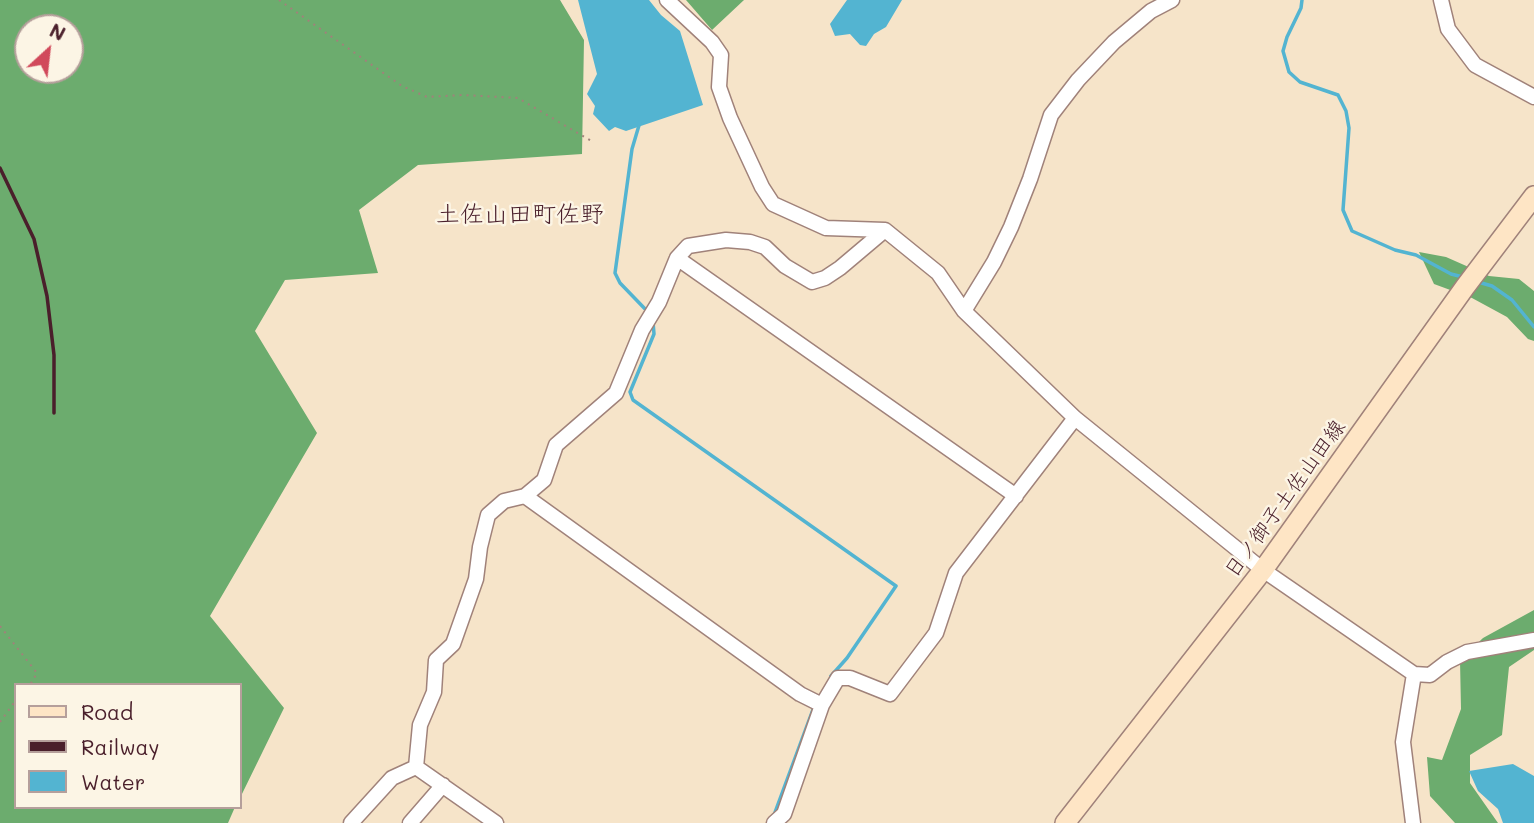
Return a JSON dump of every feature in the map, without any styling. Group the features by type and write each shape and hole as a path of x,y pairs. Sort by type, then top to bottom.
{"main road":[{"name":"日ノ御子土佐山田線","path":"1065,823 1263,570 1534,196"}],"street":[{"path":"667,0 712,42 721,55 719,87 730,118 762,187 773,204 826,228 885,230 938,273 964,311 1075,418 1263,570 1414,674 1430,675 1467,652 1534,640"},
{"path":"964,311 994,262 1011,227 1051,115 1078,80 1114,42 1152,11 1172,0"},
{"path":"1441,0 1448,29 1475,65 1534,97"},
{"path":"416,767 421,725 434,692 436,660 453,644 476,579 488,515 504,501 525,496 544,480 556,445 616,393 642,330 659,302 677,258 688,246 726,240 750,242 765,247 785,266 812,282 825,278 840,268 885,230"},
{"path":"677,258 1016,496"},
{"path":"774,823 784,814 822,705 838,678 850,678 890,694 936,633 957,573 1075,418"},
{"path":"525,496 800,694 822,705"},
{"path":"1413,823 1403,742 1414,674"},
{"path":"416,767 496,823"},
{"path":"351,823 392,778 416,767"},
{"path":"410,823 443,785"}],"path":[{"path":"279,0 402,86 426,97 462,95 518,98 593,142"},
{"path":"0,626 37,673 31,683"},
{"path":"0,722 14,703"}],"green space":[{"path":"0,0 560,0 584,40 582,154 418,165 359,210 378,273 285,280 255,331 317,433 210,616 284,708 242,794 242,683 14,683 14,809 234,809 228,823 0,823"},
{"path":"686,0 744,0 712,30"},
{"path":"1419,252 1446,257 1489,276 1519,279 1534,291 1534,341 1528,339 1507,317 1472,298 1434,284"},
{"path":"1534,610 1534,650 1509,667 1502,735 1470,755 1470,783 1498,823 1455,823 1430,796 1427,757 1442,760 1461,709 1460,660 1483,638"}],"water":[{"path":"578,0 649,0 661,15 680,31 703,105 626,131 615,127 609,131 593,114 595,106 587,94 597,74"},
{"path":"847,0 902,0 886,27 874,34 866,46 860,45 850,34 835,36 830,24"},
{"path":"1513,764 1534,776 1534,823 1503,823 1498,809 1478,791 1469,771"}],"waterway":[{"path":"1302,0 1283,51 1289,72 1300,82 1338,95 1346,111 1349,128 1343,210 1352,231 1395,250 1416,255 1451,274 1463,277"},
{"path":"640,122 632,149 615,273 620,283 648,312"},
{"path":"1478,282 1492,286 1512,300 1534,327"},
{"path":"653,322 654,334 630,392 633,400 896,586 847,658 831,676"},
{"path":"774,815 815,704"}],"railway":[{"path":"0,168 34,239 47,296 54,355 54,413"}],"district":[{"name":"土佐山田町佐野","path":"520,215"}]}
